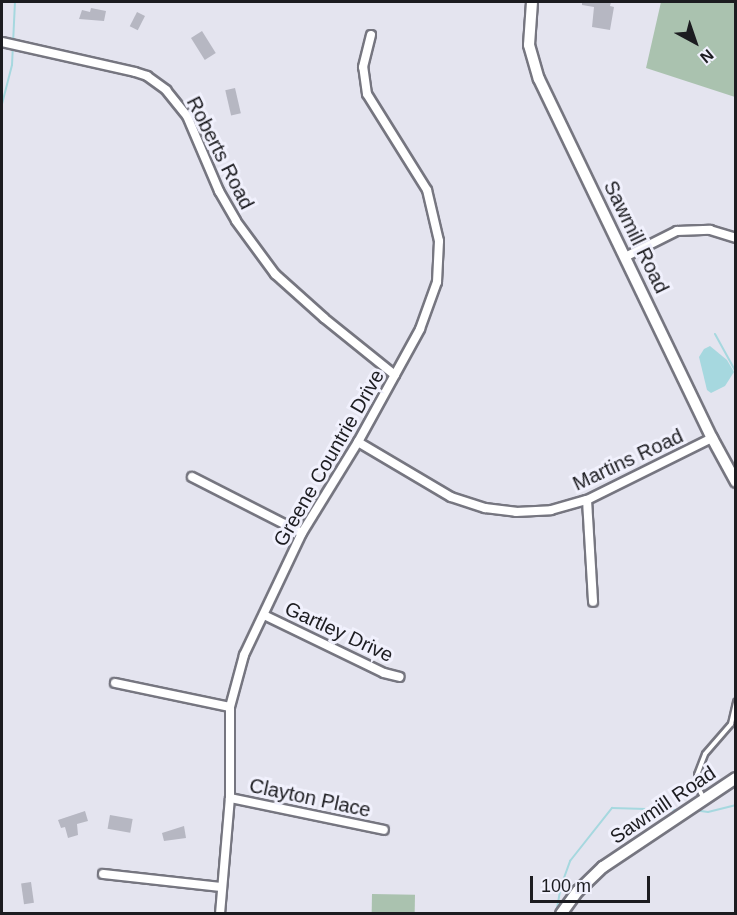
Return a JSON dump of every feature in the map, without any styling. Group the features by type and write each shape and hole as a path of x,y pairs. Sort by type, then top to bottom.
{"street":[{"name":"Sawmill Road","path":"532,2 528,45 530,56 735,482"},
{"name":"Greene Countrie Drive","path":"220,914 230,798 230,707 244,655 302,533 358,442 420,329 432,297 439,265 439,241 433,205 423,182 375,110 367,94 363,67 371,35"},
{"name":"Roberts Road","path":"2,42 135,72 147,76 166,90 187,116 219,191 236,221 275,274 324,318 395,375"},
{"path":"625,257 677,231 710,231 735,238"},
{"name":"Martins Road","path":"358,442 451,497 485,508 531,511 551,510 587,500 712,438"},
{"path":"192,477 302,533"},
{"path":"587,500 593,602"},
{"name":"Gartley Drive","path":"264,615 384,673 400,677"},
{"path":"115,683 230,707"},
{"name":"Sawmill Road","path":"561,914 578,891 603,867 735,778"},
{"name":"Clayton Place","path":"230,798 384,830"},
{"path":"103,874 221,886"}],"lane":[{"path":"704,800 697,785 697,775 705,754 731,723 735,702"}],"green space":[{"path":"661,2 735,2 735,97 646,68"},
{"path":"372,894 415,895 415,914 372,913"}],"water":[{"path":"710,346 727,360 734,372 725,386 711,393 707,390 699,357 704,349"}],"building":[{"path":"582,2 611,2 610,6 614,7 610,30 592,27 594,7 582,5"},
{"path":"91,8 106,11 104,21 79,19 82,10 90,12"},
{"path":"137,12 145,16 138,30 130,26"},
{"path":"202,31 216,53 205,60 191,38"},
{"path":"235,88 241,113 231,116 225,90"},
{"path":"85,811 88,821 77,824 78,835 68,838 65,827 61,828 58,820"},
{"path":"110,815 133,819 130,833 108,829"},
{"path":"184,826 186,838 164,841 162,833"},
{"path":"31,882 34,903 24,904 21,883"}],"waterway":[{"path":"2,104 12,65 15,2"},
{"path":"715,334 736,372"},
{"path":"694,810 708,812 736,805"},
{"path":"556,914 561,886 570,861 612,808 680,810"}]}
